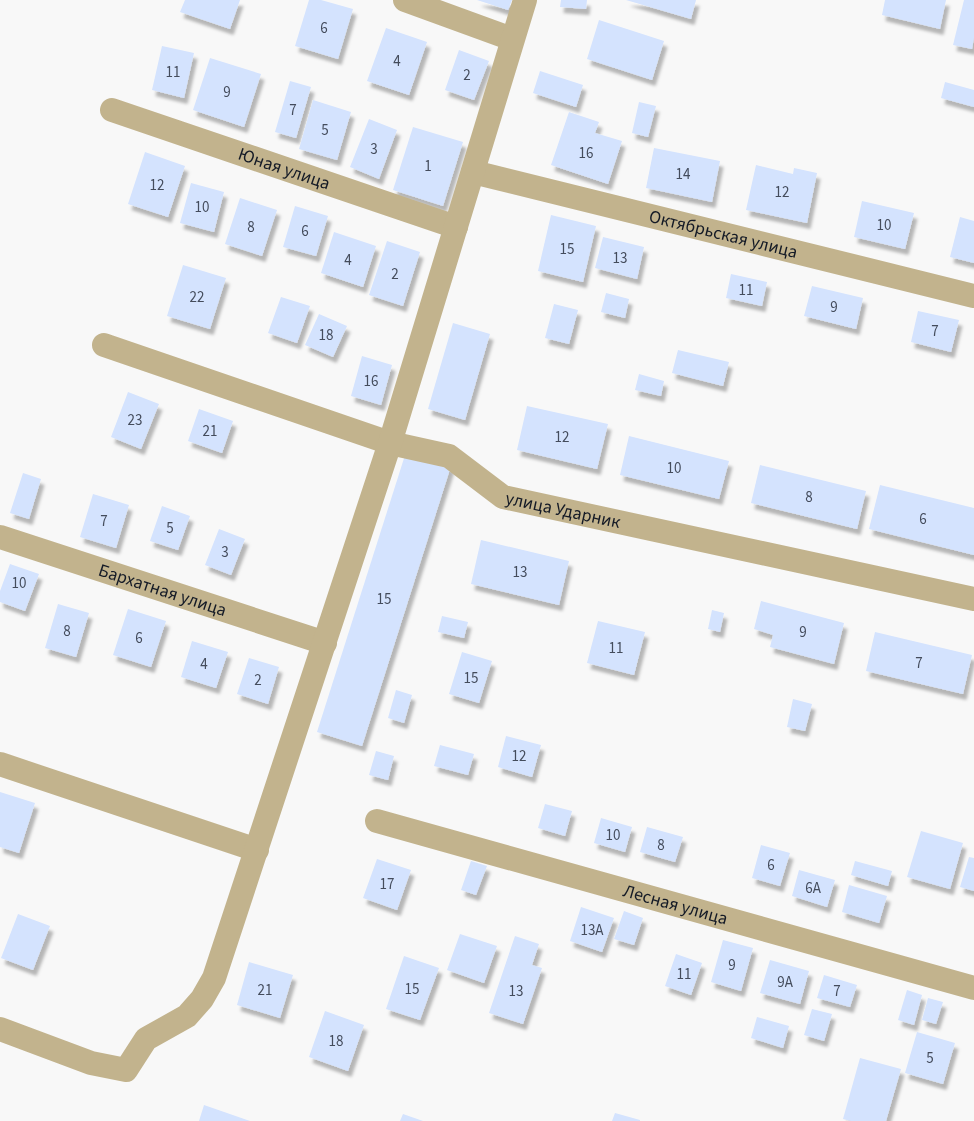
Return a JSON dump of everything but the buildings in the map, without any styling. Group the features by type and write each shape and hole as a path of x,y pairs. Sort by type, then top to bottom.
{"street":[{"path":"405,0 512,39"},
{"path":"0,1029 91,1063 126,1070 146,1039 188,1016 202,999 214,978 390,443 525,0"},
{"name":"Юная улица","path":"112,110 456,227"},
{"name":"Октябрьская улица","path":"473,172 974,296"},
{"name":"улица Ударник","path":"104,345 390,443 449,456 503,496 974,599"},
{"name":"Бархатная улица","path":"0,537 325,643"},
{"path":"0,764 256,850"},
{"name":"Лесная улица","path":"377,821 974,988"}]}
